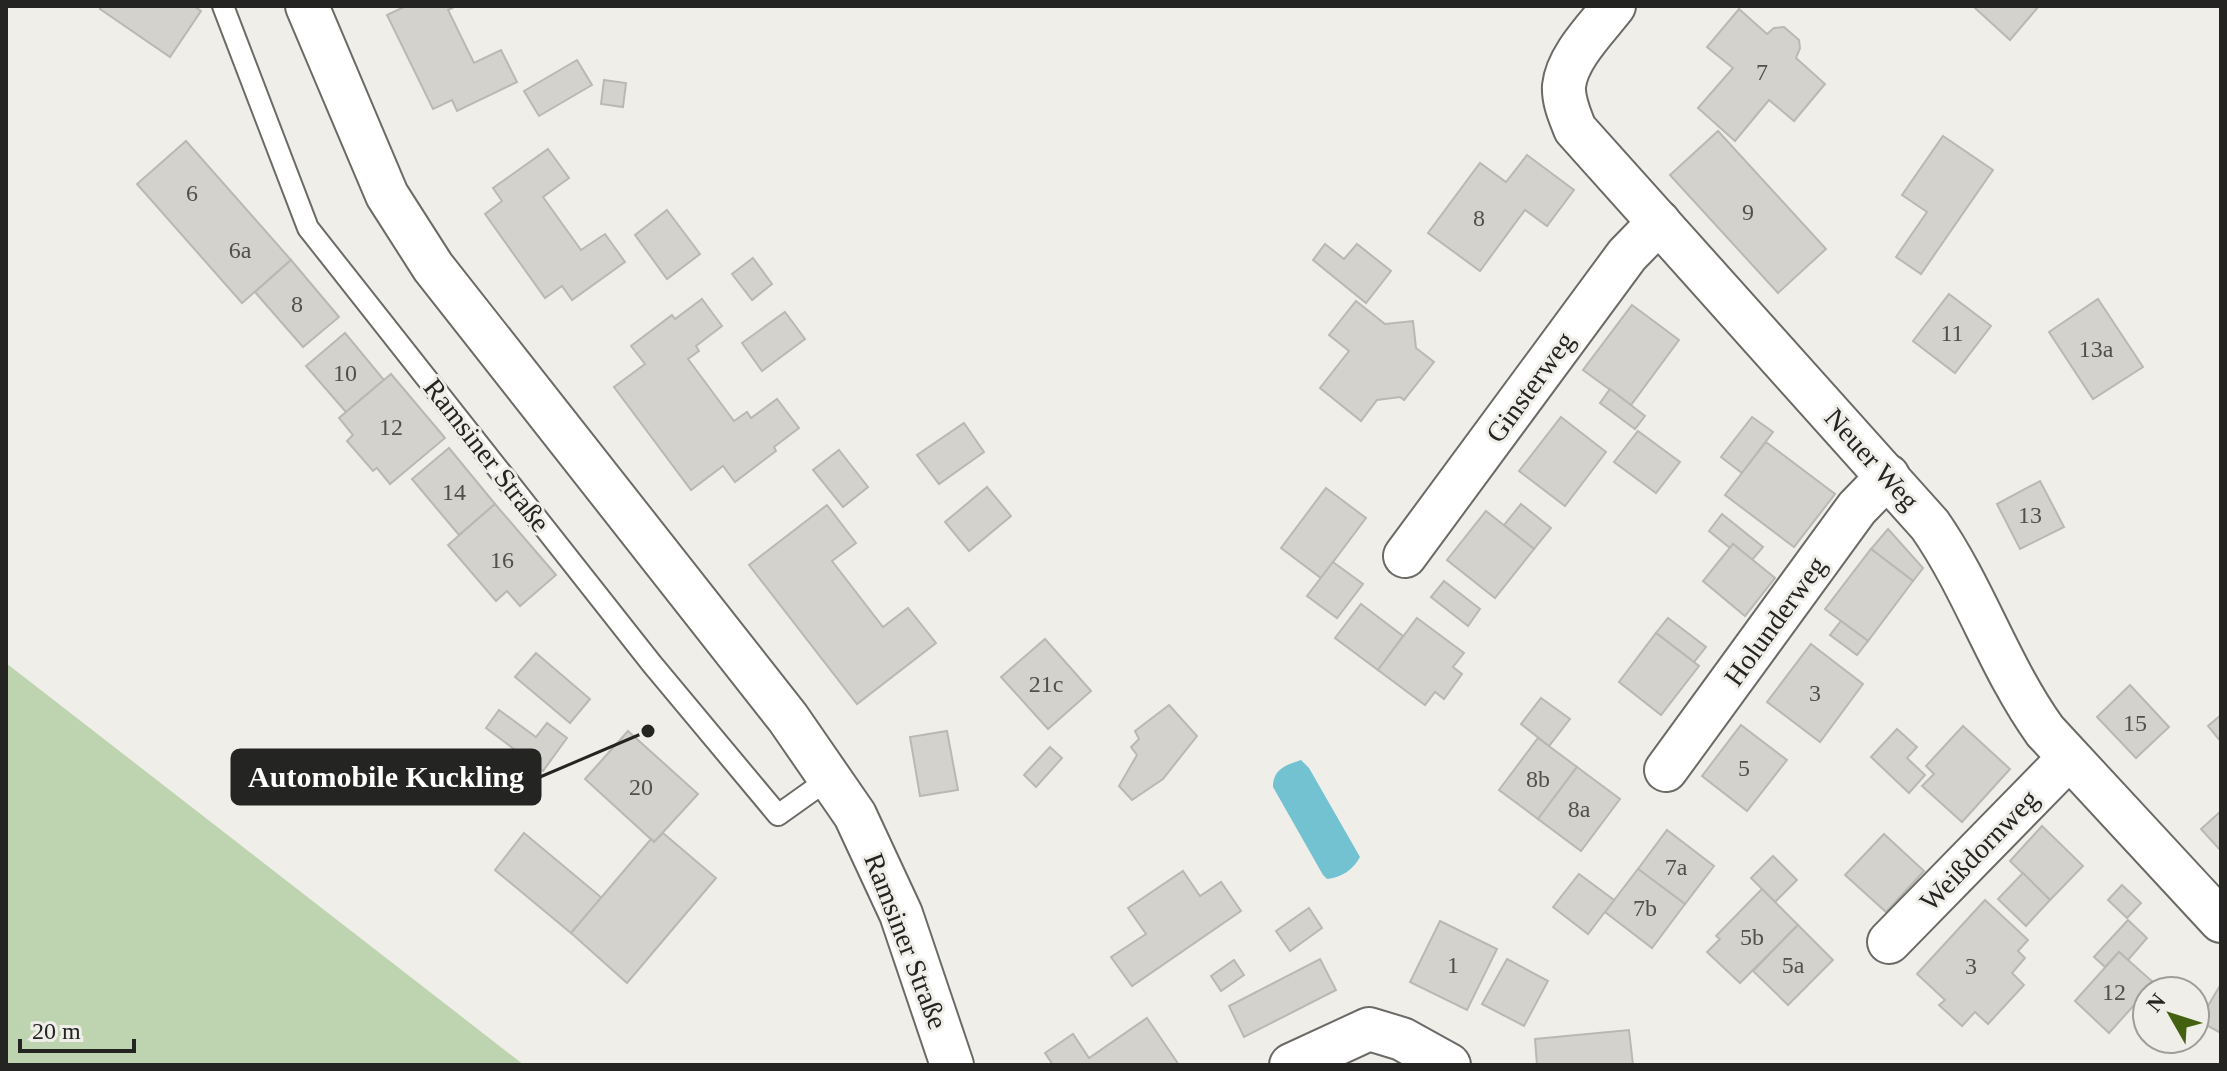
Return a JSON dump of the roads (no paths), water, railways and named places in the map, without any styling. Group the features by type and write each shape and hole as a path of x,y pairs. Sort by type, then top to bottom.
{"street":[{"name":"Ramsiner Straße","path":"307,6 387,195 433,267 769,693 855,815 901,914 952,1065"},
{"name":"Neuer Weg","path":"1614,6 1570,68 1564,87 1567,109 1575,129 1930,525 1950,555 2028,708 2069,758 2221,921"},
{"name":"Ginsterweg","path":"1405,556 1627,255 1659,222"},
{"name":"Holunderweg","path":"1666,770 1857,508 1888,476"},
{"name":"Weißdornweg","path":"1889,942 2069,758"},
{"path":"1291,1065 1369,1029 1402,1039 1449,1065"}],"lane":[{"name":"Ramsiner Straße","path":"223,6 308,228 407,355 652,664 778,815 830,778"}],"water":[{"path":"1301,760 1309,768 1360,857 1351,869 1337,877 1327,879 1323,875 1273,787 1278,772"}],"place":[{"name":"Automobile Kuckling","path":"648,731"}]}
